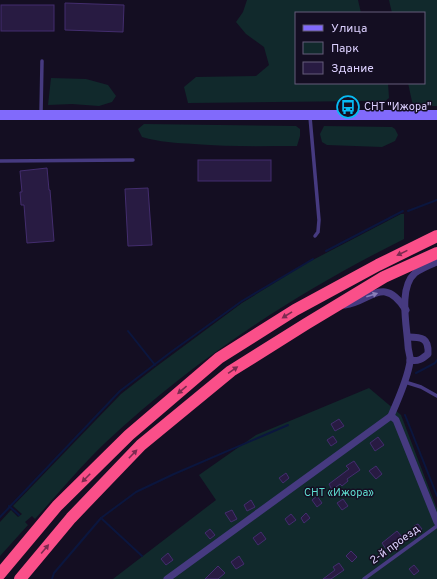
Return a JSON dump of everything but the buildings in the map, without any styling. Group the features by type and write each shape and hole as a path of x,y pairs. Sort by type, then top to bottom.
{"highway":[{"path":"0,574 57,506 129,435 219,358 295,310 378,265 437,236"},
{"path":"20,579 71,518 141,446 231,371 384,277 437,253"}],"street":[{"path":"0,115 437,115"},
{"path":"167,579 391,416 405,382 410,360 406,290 410,278 421,269 437,262"},
{"path":"335,306 350,304 368,296 383,292 394,296 406,311"},
{"path":"408,337 421,338 425,340 428,346 428,354 423,358 419,360 410,360"},
{"path":"391,416 396,420 437,522"}],"lane":[{"path":"40,115 42,60"},
{"path":"310,116 319,220 318,232 315,236"},
{"path":"0,161 133,160"},
{"path":"405,382 421,387 437,396"},
{"name":"2-й проезд","path":"364,579 437,526"}],"green space":[{"path":"247,0 358,0 361,12 295,12 295,84 388,84 389,98 383,103 363,101 188,103 184,87 196,77 256,76 269,65 264,47 246,34 236,22 243,12"},
{"path":"389,0 437,0 437,106 413,106 408,84 425,84 425,12 392,12"},
{"path":"51,78 86,79 108,85 116,96 112,102 99,106 72,104 48,105"},
{"path":"144,124 296,126 300,129 300,136 297,146 233,146 181,143 142,137 138,129"},
{"path":"324,126 392,127 398,135 395,141 382,147 327,145 322,142 320,134"},
{"path":"401,214 404,214 404,239 363,260 285,306 247,330 174,383 105,443 35,519 32,516 25,522 28,525 0,556 0,522 11,510 18,517 22,514 13,506 121,394 242,303 307,263"},
{"name":"СНТ «Ижора»","path":"369,388 401,415 437,509 437,579 113,579 216,500 199,475 256,435"}],"waterway":[{"path":"408,211 437,200"},
{"path":"326,251 403,211"},
{"path":"0,517 120,391 242,301 313,259"},
{"path":"128,331 155,365"},
{"path":"416,373 435,363 437,360"},
{"path":"405,415 437,496"},
{"path":"142,556 101,518 136,492 288,425"},
{"path":"9,506 19,515"},
{"path":"52,579 54,573 101,518"}],"place":[{"name":"СНТ \"Ижора\"","path":"348,107"}]}
